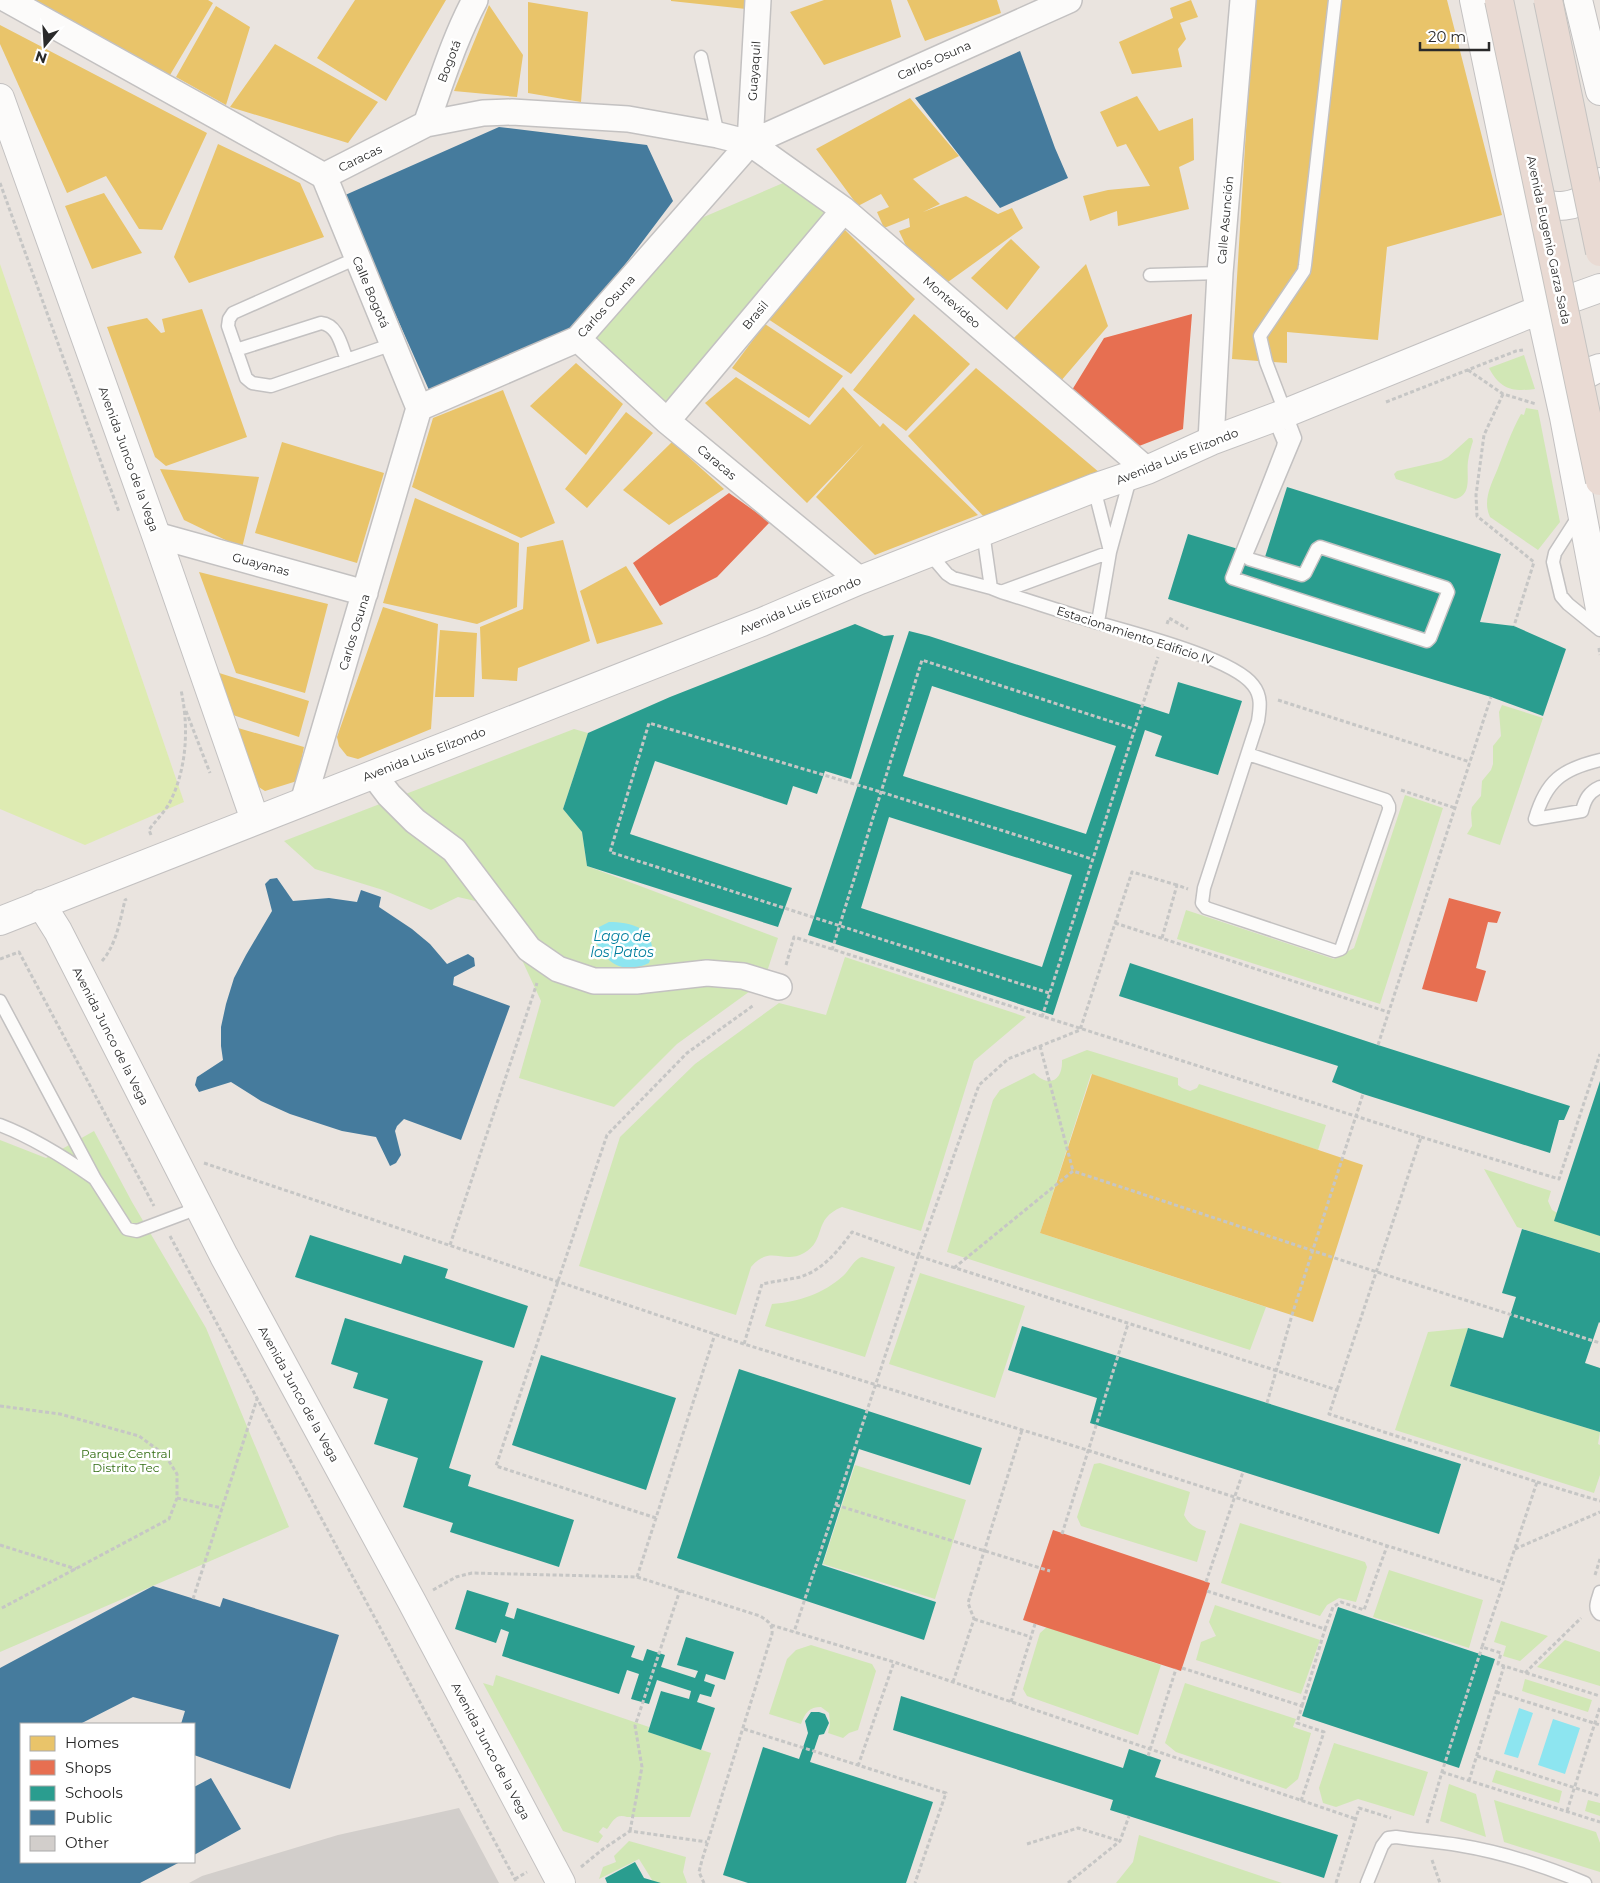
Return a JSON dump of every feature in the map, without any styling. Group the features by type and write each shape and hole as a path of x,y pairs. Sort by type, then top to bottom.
{"highway":[{"name":"Avenida Eugenio Garza Sada","path":"1499,0 1600,481"},
{"path":"1548,0 1600,252"}],"street":[{"name":"Caracas","path":"8,0 324,176 426,124 483,113 512,112 628,119 718,135 750,143"},
{"name":"Bogotá","path":"426,124 467,15 476,0"},
{"name":"Guayaquil","path":"750,143 758,0"},
{"name":"Carlos Osuna","path":"302,802 418,408 578,339 750,143 1068,0"},
{"name":"Calle Asunción","path":"1210,441 1220,273 1243,0"},
{"path":"1474,0 1539,310 1553,411 1582,512 1600,609"},
{"path":"1578,0 1600,91"},
{"name":"Avenida Junco de la Vega","path":"0,98 156,535 255,820"},
{"name":"Montevideo","path":"750,143 844,210 1139,472"},
{"path":"1510,174 1523,194 1536,202 1549,206 1563,206 1576,202 1588,195 1600,182"},
{"name":"Calle Bogotá","path":"324,176 418,408"},
{"name":"Brasil","path":"667,421 844,210"},
{"name":"Avenida Luis Elizondo","path":"0,921 762,622 860,580 1139,472 1210,441 1280,416 1539,310 1600,288"},
{"name":"Caracas","path":"578,339 667,421 860,580"},
{"path":"1553,411 1565,404 1569,394 1584,376 1600,368"},
{"name":"Guayanas","path":"156,535 365,592"},
{"path":"373,774 415,821 454,850 529,949 558,969 594,982 636,981 707,974 742,976 779,987"},
{"name":"Avenida Junco de la Vega","path":"34,907 182,1213 481,1764 527,1878"},
{"name":"Avenida Junco de la Vega","path":"182,1213 412,1602 569,1877"}],"lane":[{"path":"1280,416 1295,438 1246,557 1302,575 1320,547 1446,588 1448,592 1430,638 1427,641 1232,578 1284,442 1280,416 1260,336 1304,271 1335,0"},
{"path":"701,57 718,135"},
{"path":"357,258 233,313 229,319 228,326 246,378 260,386 271,386 393,344"},
{"path":"1150,275 1220,273"},
{"path":"236,350 321,323 329,324 334,328 348,360"},
{"path":"1098,622 1110,552 1125,502 1139,472"},
{"path":"1094,488 1110,552"},
{"path":"1582,512 1555,554 1553,562 1561,596 1600,630"},
{"path":"983,532 996,590 1110,552"},
{"name":"Estacionamiento Edificio IV","path":"929,553 947,574 953,578 1202,656 1237,671 1253,685 1258,695 1260,706 1258,721 1203,894"},
{"path":"1203,894 1202,904 1206,908 1335,951 1341,949 1389,810 1386,800 1248,754"},
{"path":"1600,760 1584,764 1566,773 1552,784 1541,800 1535,819 1582,811 1584,802 1589,794 1600,787"},
{"path":"0,1002 95,1179 127,1229 137,1231 182,1213"},
{"path":"0,1125 44,1146 95,1179"},
{"path":"1600,1592 1596,1606 1600,1614"},
{"path":"1368,1883 1382,1846 1388,1838 1396,1837 1460,1846 1539,1866 1585,1883"}],"path":[{"path":"0,183 119,513"},
{"path":"1468,370 1503,394 1553,411"},
{"path":"1503,394 1484,435 1476,495 1477,516 1534,562 1514,626"},
{"path":"1042,1017 1169,618 1191,632"},
{"path":"832,950 922,660 1134,729"},
{"path":"180,683 186,710 212,780"},
{"path":"1275,692 1278,700 1470,762"},
{"path":"1378,1045 1491,697"},
{"path":"154,842 148,830 169,803 184,765 186,710"},
{"path":"1049,993 610,852 649,723 881,792 1092,859"},
{"path":"1080,1030 1132,872 1203,894"},
{"path":"1162,938 1177,885"},
{"path":"117,904 134,897"},
{"path":"99,965 108,954 117,933 125,900"},
{"path":"1115,923 1388,1012"},
{"path":"656,1518 496,1466 608,1135 687,1053 779,987 794,937 1080,1030 1559,1179 1600,1054"},
{"path":"0,959 19,952 182,1213 257,1399 527,1878"},
{"path":"450,1246 544,960"},
{"path":"794,1632 918,1256 979,1085 1008,1059 1080,1030"},
{"path":"1040,1045 1073,1171"},
{"path":"1267,1403 1363,1094"},
{"path":"1421,1137 1329,1414 1600,1501"},
{"path":"196,1161 744,1344 1087,1450 1504,1583"},
{"path":"1073,1171 1376,1272 1600,1343"},
{"path":"954,1268 1073,1171"},
{"path":"744,1344 762,1284 801,1277 818,1268 837,1252 852,1232 954,1268 1337,1390"},
{"path":"1062,1534 1128,1324"},
{"path":"637,1577 716,1334"},
{"path":"193,1599 257,1399"},
{"path":"0,1406 60,1414 139,1436 165,1455 178,1474 177,1498 169,1519 0,1609"},
{"path":"954,1682 974,1619 968,1603 1022,1430"},
{"path":"1206,1582 1243,1472"},
{"path":"1537,1482 1442,1772 1600,1822"},
{"path":"177,1498 222,1508"},
{"path":"836,1505 1050,1571"},
{"path":"1515,1549 1600,1512"},
{"path":"0,1544 76,1569"},
{"path":"1301,1801 1324,1732 1297,1723 1325,1629 1333,1607 1341,1602 1364,1610 1387,1546"},
{"path":"1595,1578 1600,1559"},
{"path":"412,1602 456,1577 472,1573 637,1577 760,1616 770,1624 894,1662 1356,1819"},
{"path":"630,1831 642,1767 635,1726 680,1590"},
{"path":"1207,1591 1325,1629"},
{"path":"1525,1672 1584,1616"},
{"path":"974,1619 1031,1637"},
{"path":"704,1883 699,1872 772,1634 770,1624"},
{"path":"1012,1702 1035,1624"},
{"path":"1482,1647 1501,1653 1498,1664 1600,1696"},
{"path":"858,1766 894,1662"},
{"path":"1470,1780 1504,1666"},
{"path":"1182,1668 1302,1706"},
{"path":"1148,1756 1176,1669"},
{"path":"1496,1692 1600,1725"},
{"path":"1567,1812 1600,1708"},
{"path":"743,1729 946,1793 915,1883"},
{"path":"1477,1756 1600,1796"},
{"path":"1336,1883 1359,1808"},
{"path":"1068,1883 1120,1842 1129,1816"},
{"path":"1027,1844 1078,1828 1120,1842"},
{"path":"569,1877 603,1848 630,1831 707,1842"}],"green space":[{"path":"797,177 844,210 667,421 578,339 671,231"},
{"path":"0,264 184,802 85,845 0,809"},
{"path":"1524,355 1535,389 1520,390 1508,388 1498,381 1489,368"},
{"path":"1526,408 1538,410 1560,522 1538,550 1490,517 1487,504 1491,486 1508,441 1521,414 1524,415"},
{"path":"1469,438 1472,438 1473,441 1468,461 1468,484 1461,497 1455,499 1396,479 1394,474 1397,471 1441,461"},
{"path":"1502,705 1543,718 1500,845 1467,834 1472,826 1472,807 1481,796 1482,781 1491,770 1493,764 1493,746 1501,736 1499,712"},
{"path":"574,729 588,733 563,809 582,832 587,866 778,938 764,981 677,1044 614,1107 519,1078 541,1001 497,906 458,897 431,910 383,890 315,869 284,841"},
{"path":"1405,795 1443,808 1380,1004 1177,939 1186,910 1334,959 1354,948"},
{"path":"845,957 1026,1017 974,1061 921,1231 842,1207 827,1217 815,1242 804,1253 790,1257 764,1257 751,1267 736,1315 579,1266 620,1137 695,1064 779,1003 826,1015"},
{"path":"1087,1050 1178,1078 1178,1085 1190,1091 1197,1088 1199,1084 1326,1125 1318,1150 1091,1074 1040,1233 1266,1307 1250,1350 947,1252 993,1100 1000,1090 1034,1073 1045,1080 1054,1080 1060,1073 1062,1060"},
{"name":"Parque Central Distrito Tec","path":"94,1131 132,1202 206,1328 289,1527 0,1652 0,1140 46,1158"},
{"path":"1484,1169 1551,1191 1548,1201 1552,1210 1600,1236 1600,1253 1517,1227"},
{"path":"862,1257 895,1267 865,1357 765,1326 772,1304 801,1299 827,1288 845,1274 856,1260"},
{"path":"920,1273 1025,1306 995,1398 889,1364"},
{"path":"1468,1328 1450,1386 1600,1432 1598,1444 1600,1445 1600,1475 1594,1493 1395,1430 1428,1332"},
{"path":"1100,1463 1190,1492 1184,1515 1193,1526 1206,1531 1197,1562 1081,1526 1077,1517 1094,1464"},
{"path":"855,1465 966,1500 935,1599 823,1564"},
{"path":"1240,1523 1365,1562 1367,1567 1356,1602 1339,1598 1327,1605 1320,1616 1221,1583"},
{"path":"1389,1570 1483,1600 1469,1648 1373,1617"},
{"path":"1215,1605 1320,1640 1301,1694 1196,1660 1201,1642 1216,1636 1209,1622"},
{"path":"1501,1621 1548,1636 1520,1661 1503,1656 1506,1646 1494,1642"},
{"path":"1047,1627 1161,1665 1138,1735 1027,1696 1023,1689 1040,1633"},
{"path":"1565,1640 1600,1652 1600,1686 1537,1667"},
{"path":"811,1645 872,1664 876,1671 858,1730 849,1733 843,1738 828,1733 830,1724 829,1713 821,1707 808,1711 801,1724 769,1714 787,1659 796,1650"},
{"path":"496,1675 649,1727 648,1732 711,1753 690,1817 620,1816 607,1829 603,1827 599,1832 603,1836 598,1843 563,1831 483,1683 493,1686"},
{"path":"1525,1679 1592,1700 1588,1712 1522,1691"},
{"path":"1185,1683 1296,1719 1293,1727 1311,1733 1298,1779 1286,1789 1176,1752 1165,1743"},
{"path":"1334,1743 1428,1772 1414,1816 1358,1799 1336,1807 1323,1803 1319,1788"},
{"path":"1496,1770 1562,1791 1559,1803 1492,1782"},
{"path":"1449,1784 1476,1794 1486,1837 1440,1821"},
{"path":"1494,1800 1596,1832 1600,1843 1600,1872 1504,1842"},
{"path":"1588,1800 1600,1803 1600,1816 1585,1811"},
{"path":"1139,1835 1282,1883 1116,1883 1133,1862"},
{"path":"629,1841 686,1857 683,1872 687,1883 654,1883 639,1859 599,1879 603,1867 616,1862 614,1856"}],"water":[{"name":"Lago de los Patos","path":"609,922 628,924 643,930 651,943 652,952 649,963 632,968 617,965 610,961 595,940 599,927"},
{"path":"1519,1708 1533,1713 1518,1758 1504,1754"},
{"path":"1553,1719 1580,1728 1565,1774 1538,1765"}],"building: Homes":[{"path":"28,0 208,0 213,3 170,75"},
{"path":"355,0 446,0 386,101 317,58"},
{"path":"746,0 746,9 671,1"},
{"path":"824,0 891,0 901,37 824,65 790,12"},
{"path":"907,0 997,0 1001,13 925,41"},
{"path":"1191,0 1198,17 1180,23 1186,39 1178,49 1182,67 1132,74 1119,42 1173,18 1170,8"},
{"path":"1254,0 1447,0 1502,215 1387,247 1378,340 1287,332 1287,363 1232,359"},
{"path":"528,2 588,12 581,102 528,93"},
{"path":"489,5 523,55 517,97 454,91"},
{"path":"216,6 250,27 226,105 176,77"},
{"path":"0,25 207,133 162,230 139,229 106,176 67,193 0,44"},
{"path":"275,44 378,102 348,143 230,107"},
{"path":"1137,96 1159,131 1193,118 1194,160 1179,167 1189,209 1118,226 1117,211 1090,221 1083,196 1108,190 1150,186 1126,144 1117,147 1100,112"},
{"path":"910,98 959,156 913,179 940,204 923,212 966,196 998,214 1012,208 1023,228 948,282 907,248 899,231 910,227 909,218 884,228 877,212 889,207 881,194 858,206 816,149"},
{"path":"218,144 300,183 324,237 189,283 174,257"},
{"path":"104,193 142,253 92,269 65,206"},
{"path":"845,230 915,299 851,374 768,319"},
{"path":"1011,239 1040,267 1007,310 971,278"},
{"path":"1086,264 1108,326 1060,382 1013,339"},
{"path":"202,309 247,437 166,466 155,457 107,327 147,318 161,333 165,332 162,319"},
{"path":"914,314 970,364 906,431 853,390"},
{"path":"765,324 843,376 809,418 732,368"},
{"path":"576,363 623,404 586,455 530,406"},
{"path":"976,368 1100,473 985,518 908,436"},
{"path":"736,377 810,425 843,387 880,427 883,423 978,515 875,555 816,497 864,444 807,503 705,403"},
{"path":"503,390 555,523 521,538 412,487 433,418"},
{"path":"626,412 653,433 587,508 565,489"},
{"path":"282,442 384,473 357,563 255,533"},
{"path":"672,442 724,489 669,525 623,490"},
{"path":"160,469 259,477 242,548 184,520"},
{"path":"415,498 519,543 517,607 477,624 383,603"},
{"path":"563,540 590,641 518,668 517,681 482,679 480,627 523,609 527,547"},
{"path":"626,566 663,624 597,644 580,591"},
{"path":"199,572 328,604 305,693 236,673"},
{"path":"383,607 438,624 431,729 358,759 347,756 339,746 337,737"},
{"path":"440,630 477,633 474,697 435,697"},
{"path":"216,672 309,701 299,737 233,715"},
{"path":"238,728 304,747 297,781 265,791 257,786"},
{"path":"1092,1074 1363,1165 1313,1322 1040,1233"}],"building: Shops":[{"path":"1192,314 1183,429 1134,448 1072,390 1104,338"},
{"path":"729,493 770,522 717,577 660,606 633,563"},
{"path":"1449,898 1501,912 1497,923 1488,922 1476,968 1486,971 1477,1002 1422,989"},
{"path":"1053,1530 1210,1583 1181,1671 1023,1620"}],"building: Schools":[{"path":"1287,487 1501,554 1480,622 1514,626 1566,649 1543,716 1491,697 1168,599 1188,534 1265,557"},
{"path":"855,624 884,636 894,635 851,779 825,771 817,794 793,786 787,805 655,761 630,834 792,888 778,927 587,866 582,832 563,809 588,733 670,697"},
{"path":"909,631 1169,714 1178,682 1242,701 1218,775 1155,756 1162,736 1145,730 1053,1015 808,935","holes":["932,686 1116,746 1086,834 903,776","889,817 1072,875 1042,967 861,908"]},
{"path":"1130,963 1570,1106 1564,1120 1559,1120 1550,1153 1363,1094 1332,1082 1338,1066 1119,996"},
{"path":"1600,1081 1600,1236 1554,1221"},
{"path":"1522,1229 1600,1253 1600,1323 1585,1363 1600,1368 1600,1432 1450,1386 1468,1328 1503,1338 1516,1297 1502,1293"},
{"path":"310,1235 401,1264 404,1255 448,1269 445,1278 528,1306 514,1348 295,1277"},
{"path":"345,1318 483,1361 449,1468 471,1475 468,1486 574,1520 559,1567 450,1532 453,1523 403,1507 418,1458 374,1444 388,1399 353,1388 358,1373 331,1364"},
{"path":"1022,1326 1461,1464 1439,1534 1090,1423 1097,1398 1008,1370"},
{"path":"541,1355 676,1398 646,1490 512,1445"},
{"path":"739,1369 982,1448 970,1485 859,1449 822,1565 936,1602 924,1640 677,1558"},
{"path":"467,1590 509,1603 505,1616 514,1619 517,1608 635,1646 631,1657 643,1661 647,1649 665,1655 661,1667 695,1678 698,1671 677,1665 686,1637 734,1652 725,1680 706,1674 704,1681 715,1685 711,1697 700,1694 697,1702 715,1708 701,1750 648,1732 661,1691 689,1699 691,1691 657,1680 649,1704 631,1699 639,1674 627,1670 619,1694 502,1656 509,1632 501,1629 496,1643 455,1629"},
{"path":"1338,1607 1495,1659 1459,1768 1302,1716"},
{"path":"901,1696 1123,1768 1129,1749 1161,1760 1155,1777 1338,1835 1324,1878 1110,1810 1113,1800 893,1730"},
{"path":"811,1712 825,1714 829,1723 824,1734 819,1735 810,1762 933,1802 906,1883 748,1883 723,1875 763,1747 799,1759 808,1733 805,1721"},
{"path":"635,1862 644,1878 661,1883 607,1883 605,1878"}],"building: Public":[{"path":"1020,51 1055,148 1068,178 1000,208 915,98"},
{"path":"499,127 647,145 673,201 578,327 429,390 343,196"},
{"path":"277,878 293,901 329,898 357,902 361,890 381,897 379,907 412,929 430,944 447,964 468,954 474,958 475,966 454,977 453,985 510,1006 461,1140 404,1119 395,1131 401,1155 396,1163 390,1166 376,1137 342,1131 290,1114 261,1101 231,1082 199,1092 195,1085 197,1077 223,1060 221,1027 226,1004 234,978 272,911 265,884 270,879"},
{"path":"153,1586 220,1607 223,1598 339,1635 290,1789 195,1755 195,1723 181,1723 185,1711 133,1697 82,1723 20,1723 20,1863 178,1863 140,1883 0,1883 0,1668"},
{"path":"211,1778 241,1829 195,1854 195,1786"}],"building: Other":[{"path":"459,1808 499,1883 189,1883 202,1876 338,1835"}]}
